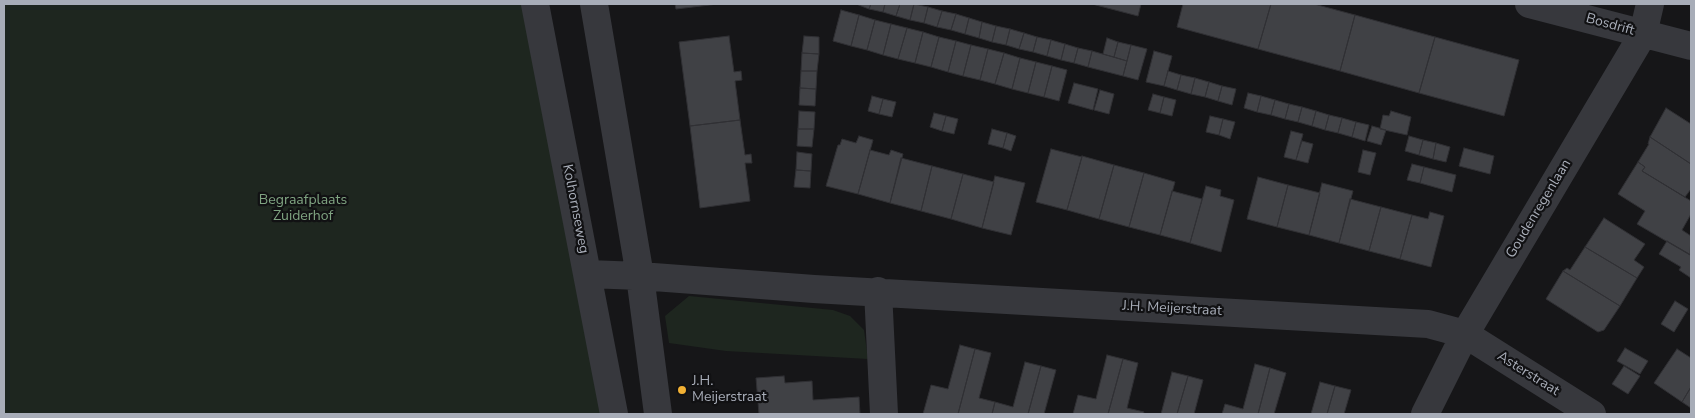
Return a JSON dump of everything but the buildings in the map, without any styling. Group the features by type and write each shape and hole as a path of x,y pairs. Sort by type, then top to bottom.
{"street":[{"name":"Kolhornseweg","path":"535,4 614,414"},
{"path":"594,4 640,276 658,414"},
{"name":"Bosdrift","path":"1530,4 1691,46"},
{"name":"Goudenregenlaan","path":"1425,414 1465,334 1643,34 1650,4"},
{"name":"J.H. Meijerstraat","path":"588,274 814,289 1428,324 1465,334"},
{"path":"878,292 884,414"},
{"name":"Asterstraat","path":"1465,334 1592,414"}],"green space":[{"name":"Begraafplaats Zuiderhof","path":"4,4 522,4 602,414 4,414"},
{"path":"689,296 833,310 850,316 864,330 868,359 726,351 669,343 665,316"}],"place":[{"name":"J.H. Meijerstraat","path":"682,390"}]}
